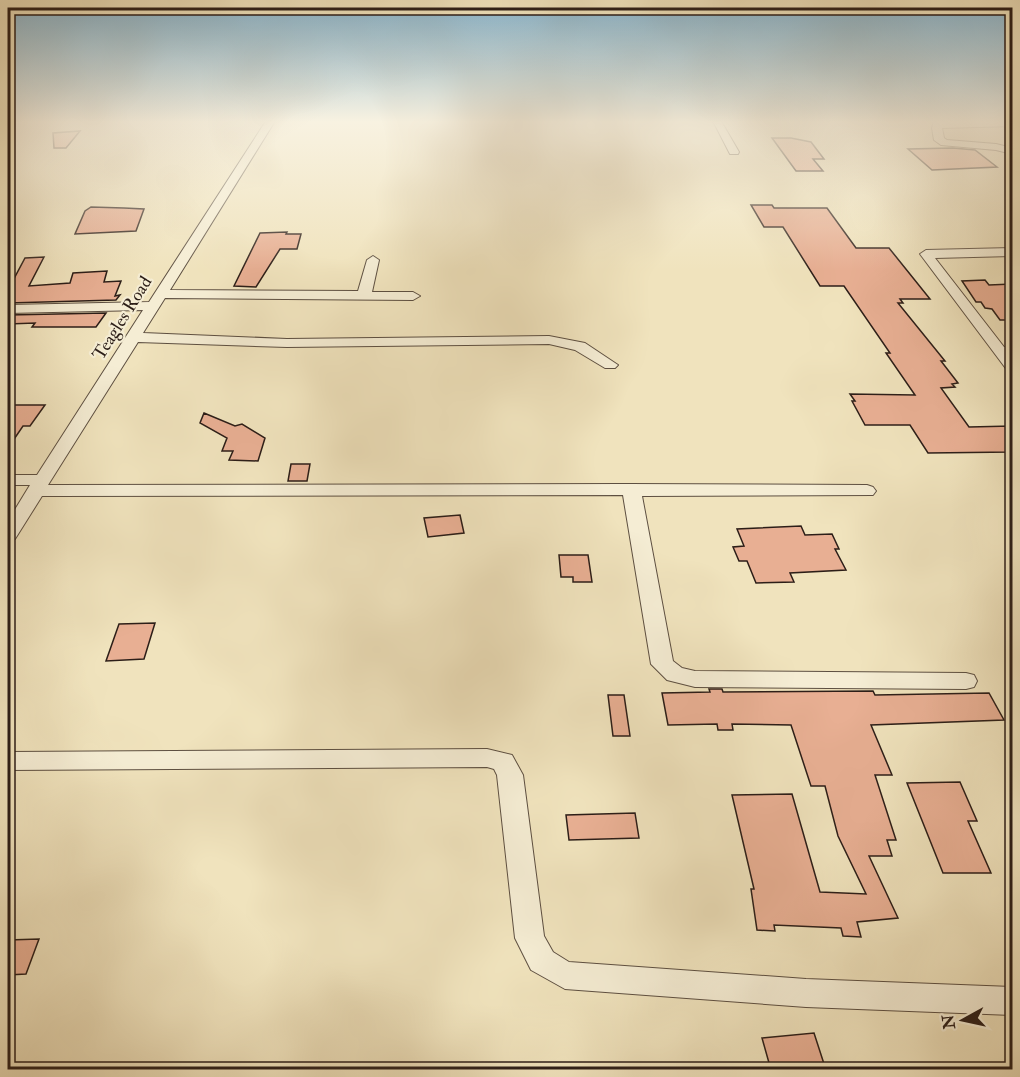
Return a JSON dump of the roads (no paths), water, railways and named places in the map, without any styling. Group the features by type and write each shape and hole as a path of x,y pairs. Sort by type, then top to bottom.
{"street":[{"name":"Teagles Road","path":"8,536 238,171"},
{"path":"1012,252 926,254 1006,351 1012,367"},
{"path":"364,296 373,260"},
{"path":"161,294 413,296"},
{"path":"8,309 153,306"},
{"path":"133,337 287,343 549,340 580,345 610,365"},
{"path":"8,480 39,485 867,491"},
{"path":"630,490 662,664 675,675 694,679 966,681"},
{"path":"8,761 487,758 503,762 510,775 530,939 542,961 565,975 806,993 1012,1001"}]}
